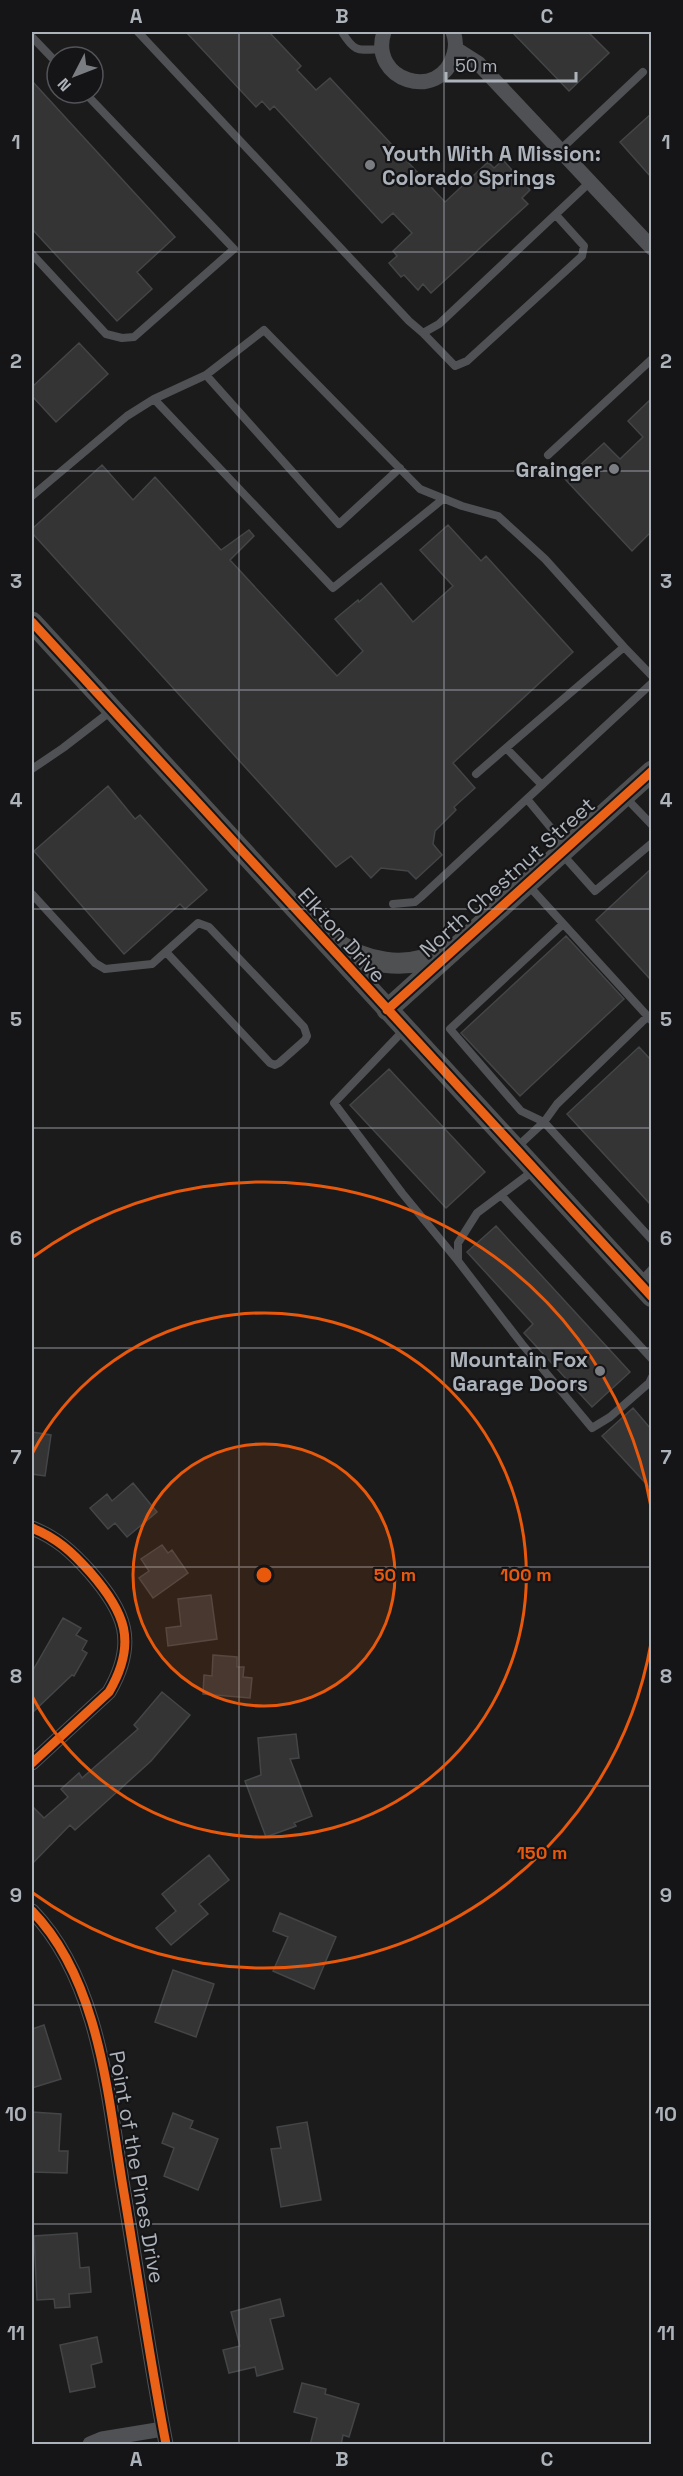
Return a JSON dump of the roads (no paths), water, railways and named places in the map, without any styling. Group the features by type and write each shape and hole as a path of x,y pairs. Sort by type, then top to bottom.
{"street":[{"path":"384,32 382,49 384,58 396,75 408,81 421,82 434,79 444,72 452,61 456,37"},
{"path":"456,37 651,248"},
{"name":"Elkton Drive","path":"32,622 534,1170 647,1283"},
{"name":"North Chestnut Street","path":"387,1010 651,771"},
{"path":"304,920 355,954 388,964 421,961 436,955 476,929"},
{"path":"32,1528 62,1543 109,1594 125,1625 126,1641 124,1659 110,1692 32,1763"},
{"name":"Point of the Pines Drive","path":"32,1911 66,1958 87,2002 104,2074 166,2445"},
{"path":"90,2445 102,2439 163,2429"}],"lane":[{"path":"138,32 409,321 455,366 467,361 582,256 584,246 556,214"},
{"path":"342,32 351,47 356,50 382,49"},
{"path":"32,37 45,51"},
{"path":"560,150 643,72"},
{"path":"32,254 106,334 122,338 134,337 234,249 96,105"},
{"path":"423,333 439,324 590,182"},
{"path":"32,496 127,416 154,399 206,375 264,330 420,489 462,506 498,516 545,559 651,676"},
{"path":"548,455 651,359"},
{"path":"206,375 339,524 400,468"},
{"path":"154,399 333,588 443,499"},
{"path":"476,774 624,647"},
{"path":"393,904 415,902 421,897 651,683"},
{"path":"32,769 112,710"},
{"path":"506,748 541,784"},
{"path":"624,796 651,825"},
{"path":"527,799 548,821 564,850 596,891 651,843"},
{"path":"515,1149 544,1122 557,1104 649,1019 527,884"},
{"path":"32,894 95,963 105,969 152,964 198,923 209,927 307,1031 305,1040 279,1063 275,1065 270,1063 166,952"},
{"path":"563,924 450,1029 521,1111 544,1122 651,1240"},
{"path":"405,1029 334,1103 402,1193 592,1428 610,1417 649,1383 651,1377"},
{"path":"458,1261 458,1243 477,1213 534,1170"},
{"path":"501,1195 651,1359"}],"place":[{"name":"Youth With A Mission: Colorado Springs","path":"370,165"},
{"name":"Grainger","path":"614,469"},
{"name":"Mountain Fox Garage Doors","path":"600,1371"}]}
